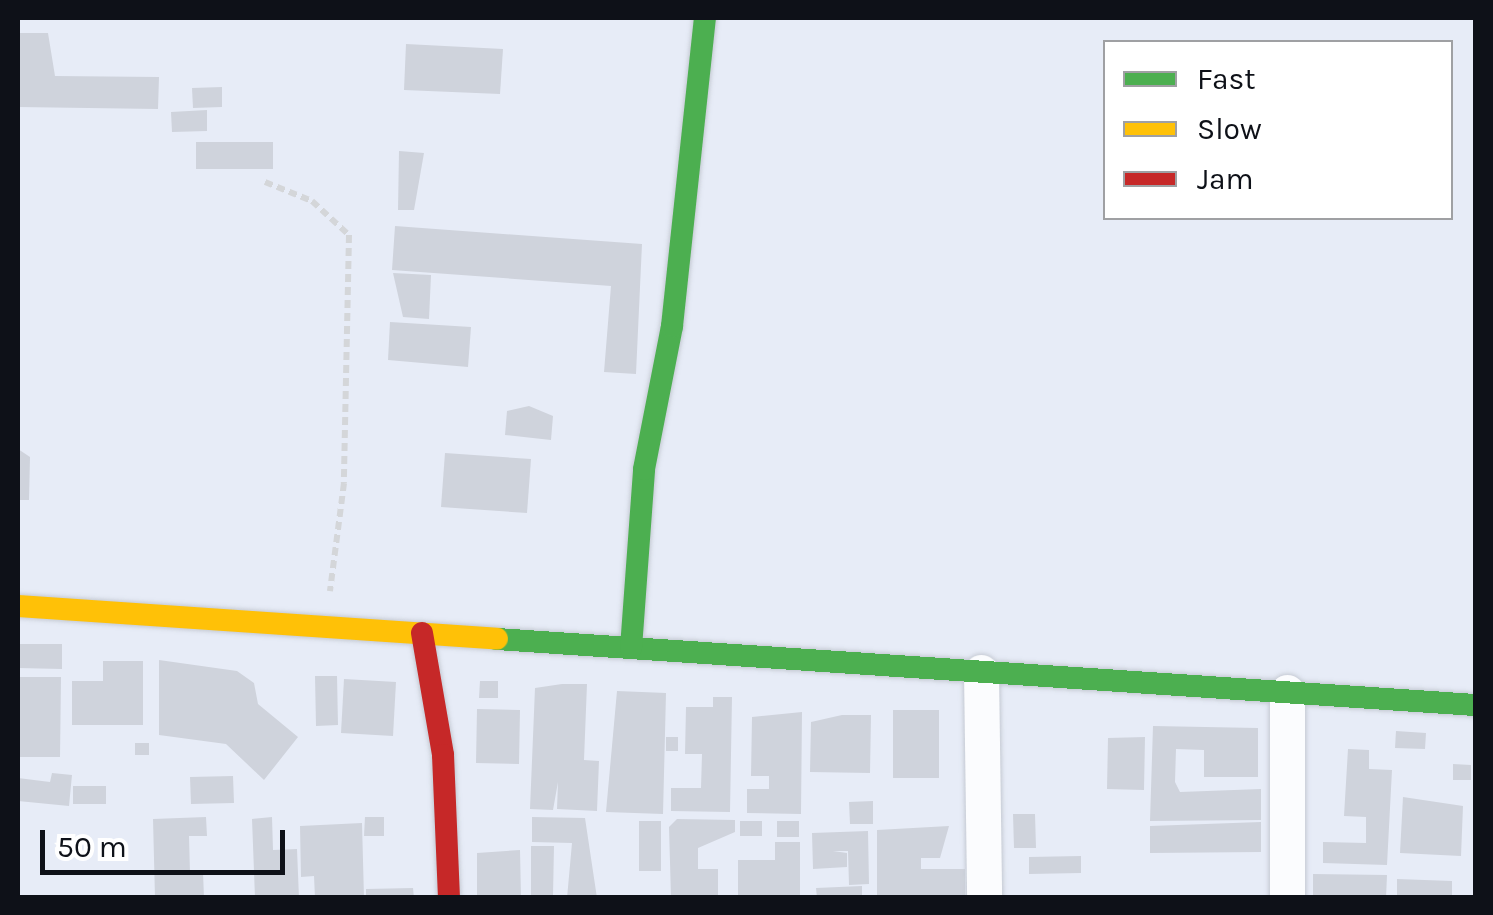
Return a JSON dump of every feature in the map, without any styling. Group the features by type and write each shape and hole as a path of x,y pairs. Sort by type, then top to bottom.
{"street":[{"path":"631,648 644,469 672,326 705,18"},
{"path":"18,606 1476,705"},
{"path":"422,634 443,755 449,898"},
{"path":"981,672 984,898"},
{"path":"1287,692 1287,898"}],"path":[{"path":"264,182 312,201 349,235 344,483 326,627"}],"building":[{"path":"18,33 48,33 55,76 159,77 158,109 18,107"},
{"path":"406,44 503,49 500,94 404,90"},
{"path":"222,87 222,107 193,108 192,88"},
{"path":"207,110 207,131 172,132 171,112"},
{"path":"196,142 273,142 273,169 196,169"},
{"path":"399,151 424,153 414,210 398,210"},
{"path":"395,226 642,244 636,374 604,372 611,286 392,270"},
{"path":"393,273 431,275 429,319 403,317"},
{"path":"390,322 471,327 468,367 388,360"},
{"path":"529,406 553,416 551,440 505,435 507,411"},
{"path":"18,449 30,457 29,500 18,500"},
{"path":"445,453 531,459 527,513 441,507"},
{"path":"18,644 62,644 62,669 18,668"},
{"path":"159,660 237,671 254,683 258,704 298,737 264,780 226,744 159,735"},
{"path":"103,661 143,661 143,725 72,725 72,681 103,681"},
{"path":"315,676 337,676 338,725 316,726"},
{"path":"18,677 61,677 60,757 18,757"},
{"path":"344,679 396,682 393,736 341,733"},
{"path":"480,681 498,681 498,698 479,698"},
{"path":"587,684 584,760 599,761 597,811 557,809 558,782 553,810 530,809 535,688"},
{"path":"617,691 666,693 663,814 606,812"},
{"path":"713,697 732,697 730,812 671,811 671,788 701,788 702,754 685,754 686,707 713,707"},
{"path":"477,709 520,710 519,764 476,763"},
{"path":"893,710 939,710 939,778 893,778"},
{"path":"802,712 801,814 747,813 747,789 769,789 769,776 751,776 752,717"},
{"path":"842,715 871,715 870,773 810,772 811,722"},
{"path":"1153,726 1258,728 1258,777 1204,777 1204,750 1176,749 1175,782 1180,792 1261,789 1261,820 1150,821"},
{"path":"1396,731 1426,733 1425,749 1395,748"},
{"path":"666,737 678,737 678,751 666,751"},
{"path":"1145,737 1144,790 1107,789 1108,738"},
{"path":"135,743 149,743 149,755 135,755"},
{"path":"1348,749 1369,750 1369,769 1392,770 1387,865 1323,863 1323,842 1366,843 1366,817 1344,816"},
{"path":"1453,764 1471,765 1471,780 1453,780"},
{"path":"52,773 72,775 69,806 18,801 18,778 50,782"},
{"path":"233,776 234,803 191,804 190,777"},
{"path":"73,786 106,786 106,804 73,804"},
{"path":"1403,797 1463,806 1461,856 1400,853"},
{"path":"873,801 873,824 850,824 849,802"},
{"path":"1013,814 1035,814 1036,848 1014,848"},
{"path":"206,817 207,836 189,836 190,873 203,872 204,898 155,898 153,819"},
{"path":"272,817 273,850 297,849 299,898 255,898 252,819"},
{"path":"365,817 384,817 384,836 364,836"},
{"path":"532,817 585,818 597,898 567,898 572,843 532,842"},
{"path":"677,819 735,820 735,832 698,848 698,869 718,869 718,898 671,898 669,827"},
{"path":"639,821 661,821 661,871 639,871"},
{"path":"740,821 762,821 762,836 740,836"},
{"path":"777,821 799,821 799,837 777,837"},
{"path":"1261,822 1261,852 1150,853 1150,826"},
{"path":"362,823 364,898 315,898 314,876 301,877 300,826"},
{"path":"949,826 940,858 921,858 921,869 965,869 965,897 877,898 877,830"},
{"path":"868,831 869,884 849,885 848,851 833,851 847,853 847,867 813,869 812,833"},
{"path":"775,842 800,842 800,898 738,898 738,860 775,860"},
{"path":"531,846 554,846 553,895 531,895"},
{"path":"520,850 521,898 477,898 477,853"},
{"path":"1081,856 1081,873 1029,874 1029,857"},
{"path":"1313,874 1387,875 1386,898 1313,898"},
{"path":"1397,879 1452,881 1452,898 1397,898"},
{"path":"862,886 862,898 817,898 816,888"},
{"path":"413,888 414,898 366,898 366,889"}],"traffic: fast":[{"path":"631,648 644,469 672,326 705,18"},
{"path":"497,639 1476,705"}],"traffic: slow":[{"path":"18,606 497,639"}],"traffic: jam":[{"path":"422,633 443,755 449,898"}]}
